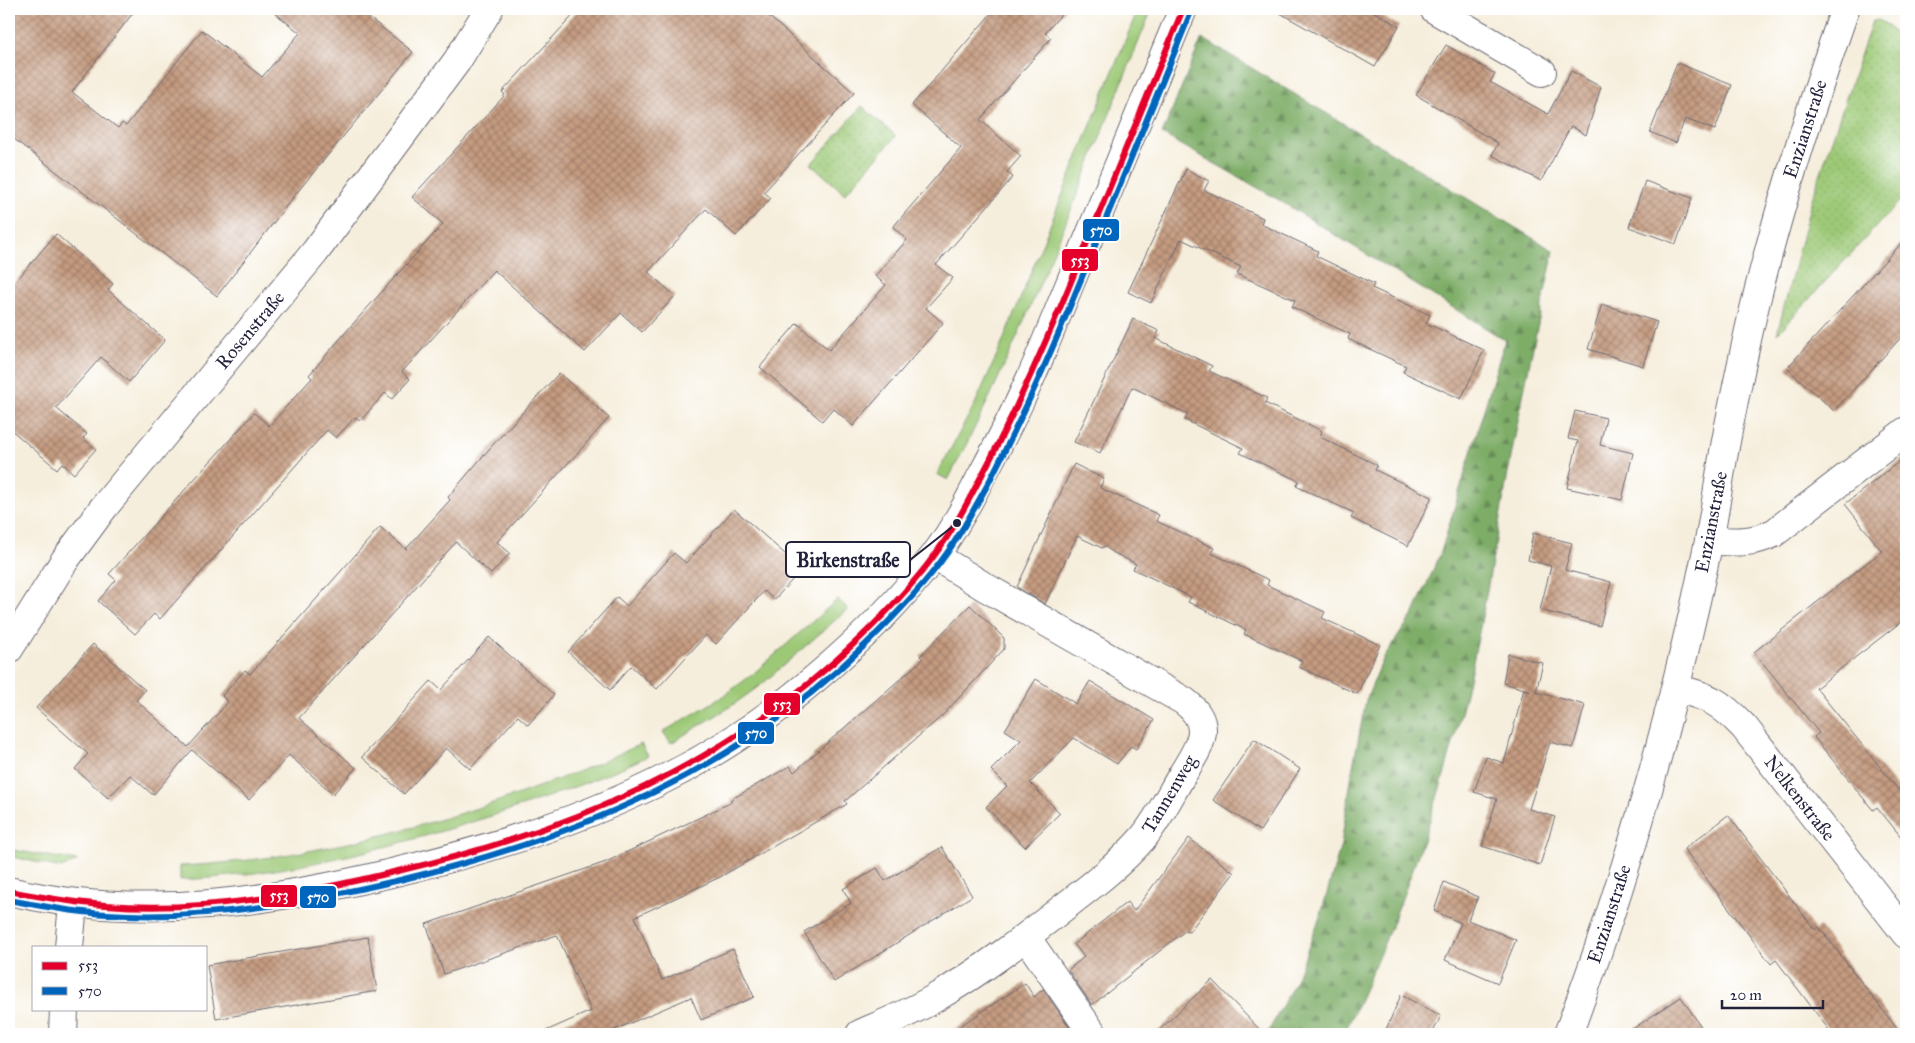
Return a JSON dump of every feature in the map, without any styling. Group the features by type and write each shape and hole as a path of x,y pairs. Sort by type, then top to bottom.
{"street":[{"name":"Rosenstraße","path":"9,649 65,560 104,507 315,252 456,61 490,9"},
{"path":"9,891 73,904 133,907 185,906 245,902 306,892 395,873 492,846 562,822 629,795 682,770 740,736 778,708 817,676 876,621 935,556 957,523 1014,417 1183,9"},
{"path":"1434,9 1542,72"},
{"name":"Enzianstraße","path":"1568,1034 1606,927 1646,796 1675,688 1709,540 1726,436 1750,324 1784,193 1845,9"},
{"path":"1709,540 1741,542 1759,540 1774,533 1906,431"},
{"name":"Tannenweg","path":"860,1034 934,999 1026,937 1111,869 1142,838 1157,818 1193,756 1202,736 1202,722 1197,711 1184,701 984,587 935,556"},
{"name":"Nelkenstraße","path":"1675,688 1706,696 1725,707 1744,727 1906,934"},
{"path":"69,946 73,904"},
{"path":"1026,937 1093,1034"},
{"path":"63,1034 64,1010"}],"green space":[{"path":"1138,9 1152,9 1031,306 977,423 948,480 937,474 975,404 1001,346"},
{"path":"1879,20 1886,24 1906,46 1906,194 1777,334 1811,202 1872,21"},
{"path":"1202,38 1554,251 1520,411 1487,593 1455,736 1420,850 1377,962 1344,1034 1267,1034 1296,980 1321,914 1341,845 1353,766 1366,700 1384,657 1414,613 1441,552 1505,340 1274,197 1162,134"},
{"path":"862,106 896,136 845,194 811,164"},
{"path":"838,599 848,609 762,684 730,707 671,743 663,732 722,697 753,674"},
{"path":"641,744 648,756 628,765 547,797 448,829 334,859 258,873 180,880 180,866 296,853 356,841 475,809 532,789"},
{"path":"9,849 78,861 61,868 9,856"}],"building":[{"path":"9,9 136,9 72,92 118,128 122,123 126,126 202,30 262,77 300,33 270,9 358,9 413,52 294,196 217,296 9,135"},
{"path":"579,9 761,9 854,93 764,192 771,198 736,236 706,209 648,272 675,296 642,332 621,313 585,352 494,270 402,372 410,379 392,399 385,393 360,421 355,417 336,438 327,430 160,619 154,614 135,634 98,601 116,580 109,574 254,413 269,426 312,378 309,375 351,326 443,224 412,197 505,95 502,92"},
{"path":"995,9 1066,9 1045,33 1051,38 980,120 1021,156 1007,172 1013,177 936,265 953,278 926,308 943,323 853,426 833,408 822,421 760,367 797,323 829,350 886,285 875,276 907,240 893,227 961,148 912,105"},
{"path":"1273,9 1369,9 1399,26 1375,67"},
{"path":"1446,45 1495,74 1490,82 1548,114 1571,71 1601,87 1586,135 1571,126 1541,181 1492,155 1498,143 1416,95"},
{"path":"1677,63 1732,85 1715,130 1685,119 1676,143 1650,132"},
{"path":"1186,169 1209,181 1204,190 1263,218 1261,224 1318,251 1316,256 1374,284 1372,288 1430,315 1426,323 1484,350 1461,399 1403,372 1406,366 1348,339 1350,334 1292,307 1295,300 1237,274 1241,267 1181,239 1151,303 1128,292"},
{"path":"1645,181 1692,198 1676,244 1629,227"},
{"path":"56,234 113,284 108,290 165,340 129,382 101,357 56,408 87,434 83,438 96,449 74,474 62,463 57,469 9,428 9,289"},
{"path":"1906,238 1906,332 1834,411 1787,368"},
{"path":"1602,304 1657,322 1643,366 1588,349"},
{"path":"1133,319 1159,331 1155,338 1212,366 1209,371 1267,398 1265,403 1322,431 1320,437 1377,465 1375,470 1432,497 1408,546 1351,518 1354,513 1296,486 1299,481 1240,453 1243,448 1185,420 1188,414 1132,387 1100,453 1074,442"},
{"path":"559,373 609,418 497,542 510,553 491,574 456,542 299,718 356,768 333,794 289,755 249,800 192,750 153,795 130,775 108,798 75,769 88,754 36,708 93,644 145,690 136,700 188,747 228,702 222,696 245,670 250,674 380,527 406,549 450,500 448,497 490,448"},
{"path":"1575,411 1606,418 1600,445 1633,453 1622,500 1567,488 1578,441 1568,439"},
{"path":"1906,456 1906,618 1816,688 1906,799 1906,843 1877,807 1873,810 1814,737 1819,733 1754,652 1882,551 1845,504"},
{"path":"1074,464 1104,479 1100,488 1159,515 1156,521 1214,548 1211,553 1269,580 1267,585 1325,612 1322,618 1380,645 1357,694 1299,667 1302,661 1244,634 1246,630 1188,602 1191,597 1133,569 1136,564 1104,546 1102,548 1077,536 1045,604 1017,587"},
{"path":"734,509 802,569 774,600 764,591 716,644 706,635 657,689 631,666 610,690 568,652 617,597 627,606 674,553 686,563"},
{"path":"1533,533 1572,543 1565,570 1611,582 1600,626 1540,610 1551,566 1528,560"},
{"path":"970,605 1004,638 1004,649 944,714 845,801 847,804 720,877 635,917 662,980 733,949 754,997 701,1020 691,997 605,1034 539,1034 591,1011 557,935 444,974 426,924 606,862 732,802 730,800 790,766 794,772 923,659 920,656"},
{"path":"489,637 554,695 528,725 518,716 470,769 446,748 404,794 362,757 431,681 441,690"},
{"path":"1508,654 1543,663 1536,692 1585,705 1573,748 1550,742 1529,809 1555,817 1540,865 1482,846 1497,799 1474,792 1486,757 1504,763 1524,689 1503,683"},
{"path":"1036,679 1076,704 1090,681 1154,720 1136,749 1131,746 1117,764 1074,738 1030,783 1060,813 1025,847 986,807 1007,786 991,770 1021,740 1005,730"},
{"path":"1254,739 1300,769 1260,831 1213,800"},
{"path":"1728,815 1815,930 1819,927 1901,1034 1832,1034 1776,960 1771,964 1684,849"},
{"path":"1189,838 1234,873 1189,932 1186,930 1092,1005 1068,970 1084,957 1074,944 1127,902 1134,911"},
{"path":"942,847 972,896 834,982 804,932 851,903 843,889 877,868 885,881"},
{"path":"1444,882 1478,897 1468,920 1516,940 1498,983 1445,960 1461,923 1434,911"},
{"path":"368,937 377,991 216,1019 208,965"},
{"path":"1212,980 1264,1034 1155,1034"},
{"path":"1025,983 1034,997 1043,989 1074,1034 948,1034"},
{"path":"1401,995 1441,1016 1432,1034 1384,1034"},
{"path":"1681,997 1706,1034 1625,1034"}],"transit line":[{"name":"553","path":"9,891 45,898 106,905 180,906 253,900 326,887 398,871 525,835 586,812 646,786 703,756 757,722 810,683 882,617 903,594 932,559 963,511 1005,430 1037,360 1183,9"},
{"name":"570","path":"9,900 94,913 181,915 255,908 328,896 400,880 465,863 528,843 590,821 649,794 707,764 762,729 815,690 865,645 919,589 947,553 989,482 1055,342 1191,12"}],"place":[{"name":"Birkenstraße","path":"957,523"}]}
